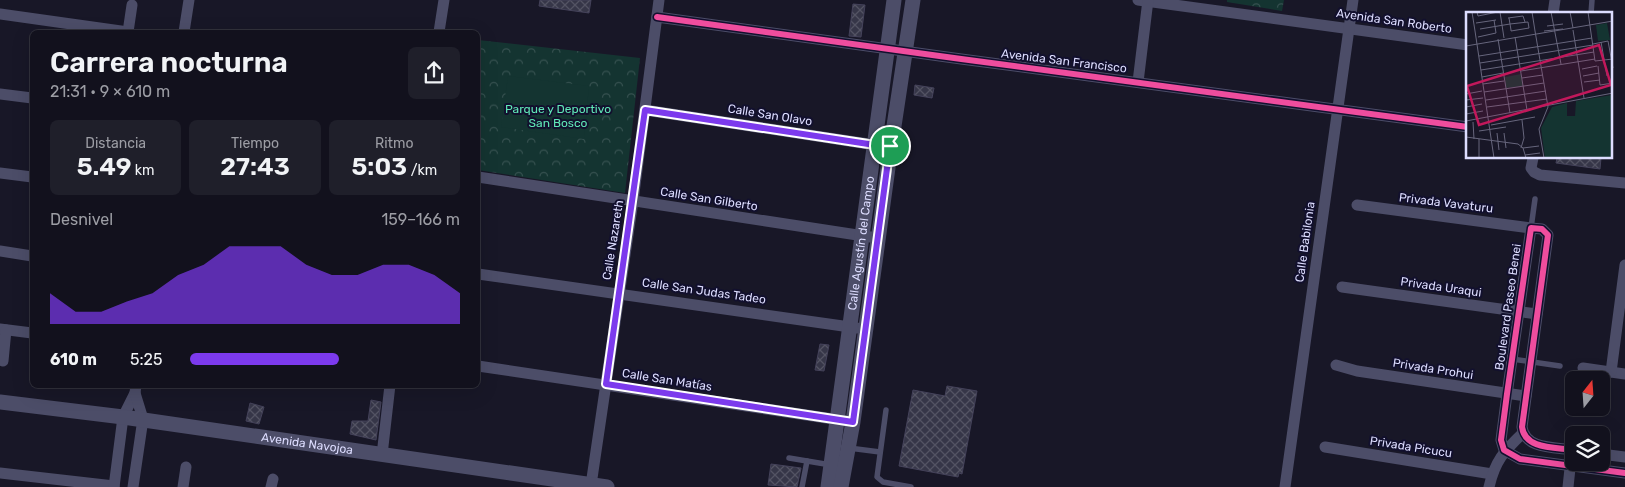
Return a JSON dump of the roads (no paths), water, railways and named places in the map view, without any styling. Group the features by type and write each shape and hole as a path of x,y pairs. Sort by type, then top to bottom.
{"street":[{"path":"184,30 189,0"},
{"path":"439,30 444,0"},
{"name":"Calle Nazareth","path":"591,485 633,201 659,0"},
{"name":"Calle Agustín del Campo","path":"828,487 849,448 866,329 875,145 894,0"},
{"name":"Calle Agustín del Campo","path":"841,487 838,466 837,420 849,327 890,146 913,0"},
{"path":"1138,82 1145,0"},
{"name":"Avenida San Roberto","path":"1145,0 1466,45"},
{"name":"Calle Babilonia","path":"1285,487 1352,0"},
{"path":"128,30 132,5"},
{"path":"0,14 114,30"},
{"name":"Avenida San Francisco","path":"657,17 887,50 1466,127"},
{"path":"0,94 30,98"},
{"name":"Calle San Olavo","path":"645,110 890,146"},
{"path":"1533,159 1531,168 1540,175 1625,184"},
{"path":"0,173 30,177"},
{"name":"Calle San Gilberto","path":"480,177 870,237"},
{"name":"Privada Vavaturu","path":"1357,206 1531,228"},
{"name":"Boulevard Paseo Benei","path":"1504,450 1501,440 1531,228 1542,229 1548,235 1530,362 1522,427 1523,434"},
{"path":"0,251 30,256"},
{"path":"1611,372 1625,265"},
{"name":"Calle San Judas Tadeo","path":"480,274 866,329"},
{"name":"Privada Uraqui","path":"1342,287 1537,314"},
{"path":"2,360 3,329 30,333"},
{"name":"Privada Prohui","path":"1336,365 1357,371 1526,396"},
{"name":"Calle San Matías","path":"480,366 853,422"},
{"path":"1583,368 1625,374"},
{"path":"382,455 390,388"},
{"path":"0,473 114,486 123,416 135,389"},
{"path":"133,487 143,419 135,389"},
{"name":"Avenida Navojoa","path":"2,401 123,416 607,487"},
{"path":"1489,487 1492,474 1504,450 1523,434 1528,440 1536,444 1565,449"},
{"name":"Privada Picucu","path":"1325,447 1492,474"},
{"path":"1504,450 1520,459 1565,465"},
{"path":"1610,456 1625,458"},
{"path":"838,466 854,487"},
{"path":"183,487 186,467"},
{"path":"1568,487 1570,471"},
{"path":"1610,471 1625,473"}],"lane":[{"path":"1531,228 1535,199"},
{"path":"1512,359 1560,366"},
{"path":"886,410 877,473 880,481 911,487"},
{"path":"849,448 880,452"},
{"path":"789,458 838,466"},
{"path":"802,487 807,461"}],"park label":[{"name":"Parque y Deportivo San Bosco","path":"558,116"}]}
